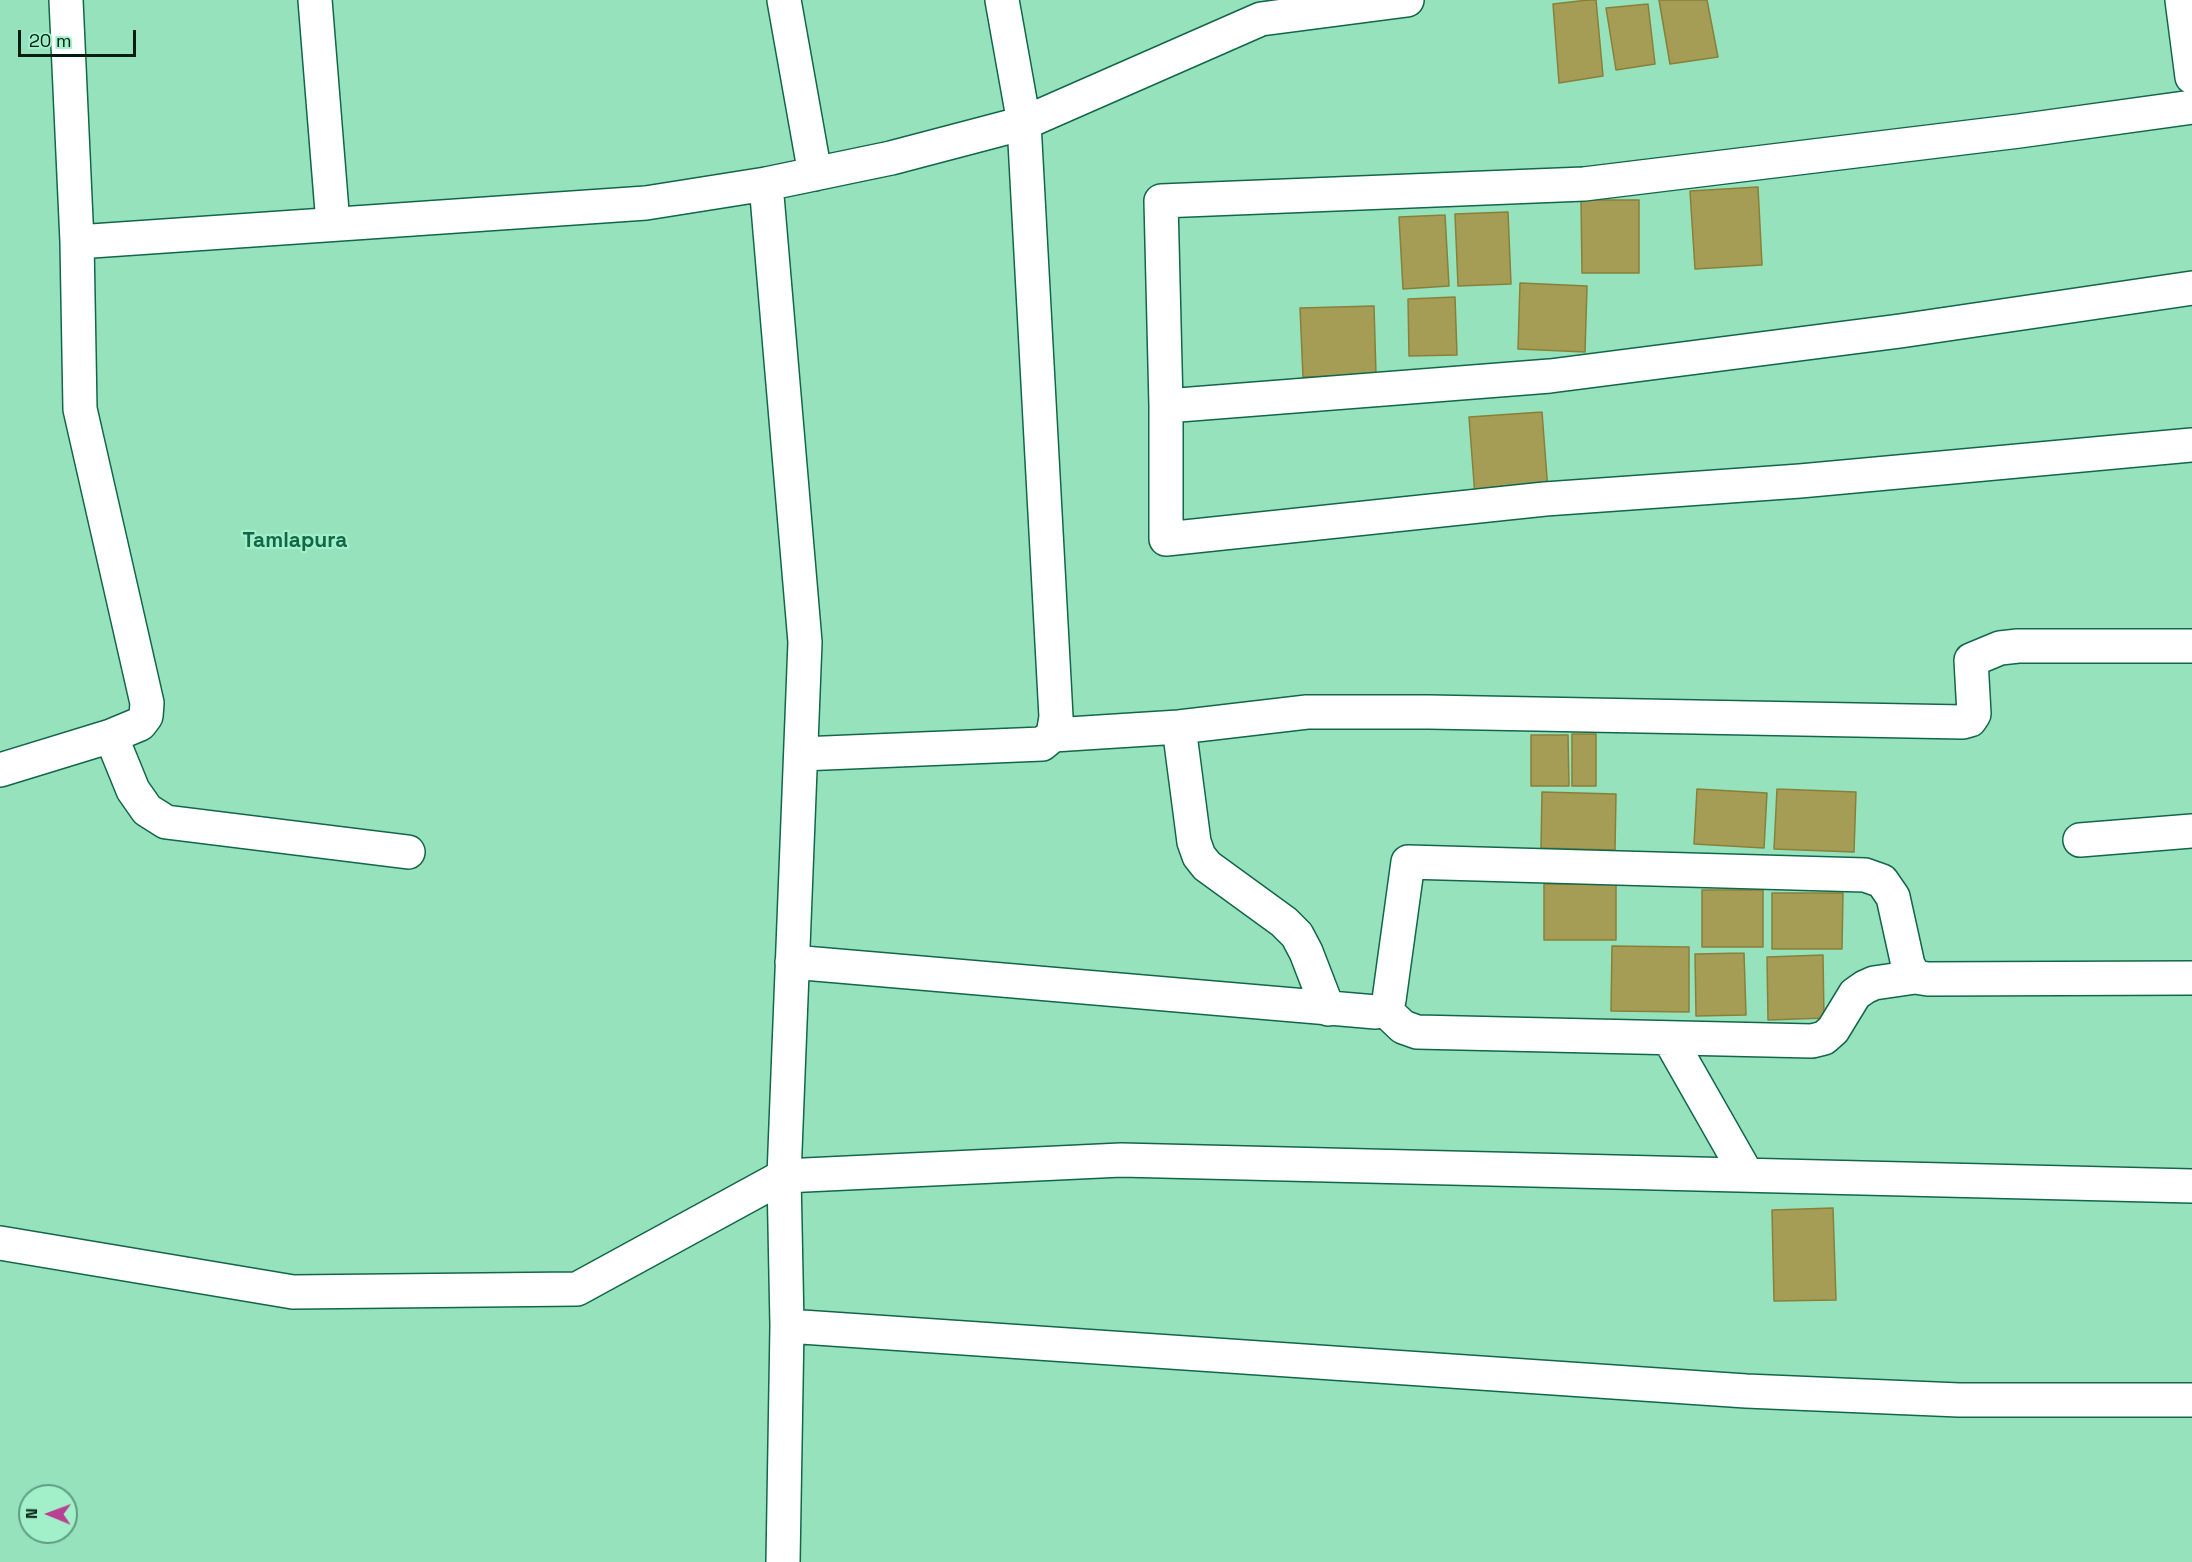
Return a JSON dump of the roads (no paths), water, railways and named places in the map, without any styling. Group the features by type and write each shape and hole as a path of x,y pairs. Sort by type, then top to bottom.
{"street":[{"path":"0,770 111,736 140,724 146,716 147,704 80,409 66,0"},
{"path":"315,0 333,224"},
{"path":"784,0 815,174"},
{"path":"1002,0 1024,123 1056,717 1053,735"},
{"path":"76,242 646,203 766,184 891,158 1024,123 1260,9 1407,0"},
{"path":"2186,10 2192,76"},
{"path":"2192,107 2019,131 1584,184 1161,201 1166,406 1166,539 1545,499 1800,481 2192,445"},
{"path":"766,184 805,642 784,1176 787,1326 783,1562"},
{"path":"1166,406 1550,376 1900,331 2192,288"},
{"path":"801,754 1042,744 1053,735 1179,727 1318,712 1441,712 1963,722 1970,720 1974,714 1971,660 2000,648 2018,646 2192,646"},
{"path":"1179,727 1194,842 1199,856 1207,866 1284,922 1297,935 1306,952 1328,1010"},
{"path":"111,736 133,790 147,810 166,822 408,852"},
{"path":"2080,840 2192,831"},
{"path":"1385,1010 1389,1000 1408,862 1865,875 1882,881 1893,897 1908,965 1915,977"},
{"path":"792,962 1328,1010 1376,1012 1385,1010"},
{"path":"1385,1010 1403,1028 1417,1032 1812,1041 1824,1038 1833,1030 1855,993 1874,983 1915,977 1928,979 2192,978"},
{"path":"1669,1038 1747,1175"},
{"path":"0,1243 293,1292 576,1289 784,1176 1121,1160 2192,1186"},
{"path":"787,1326 1746,1391 1959,1400 2192,1400"}],"district":[{"name":"Tamlapura","path":"295,541"}]}
